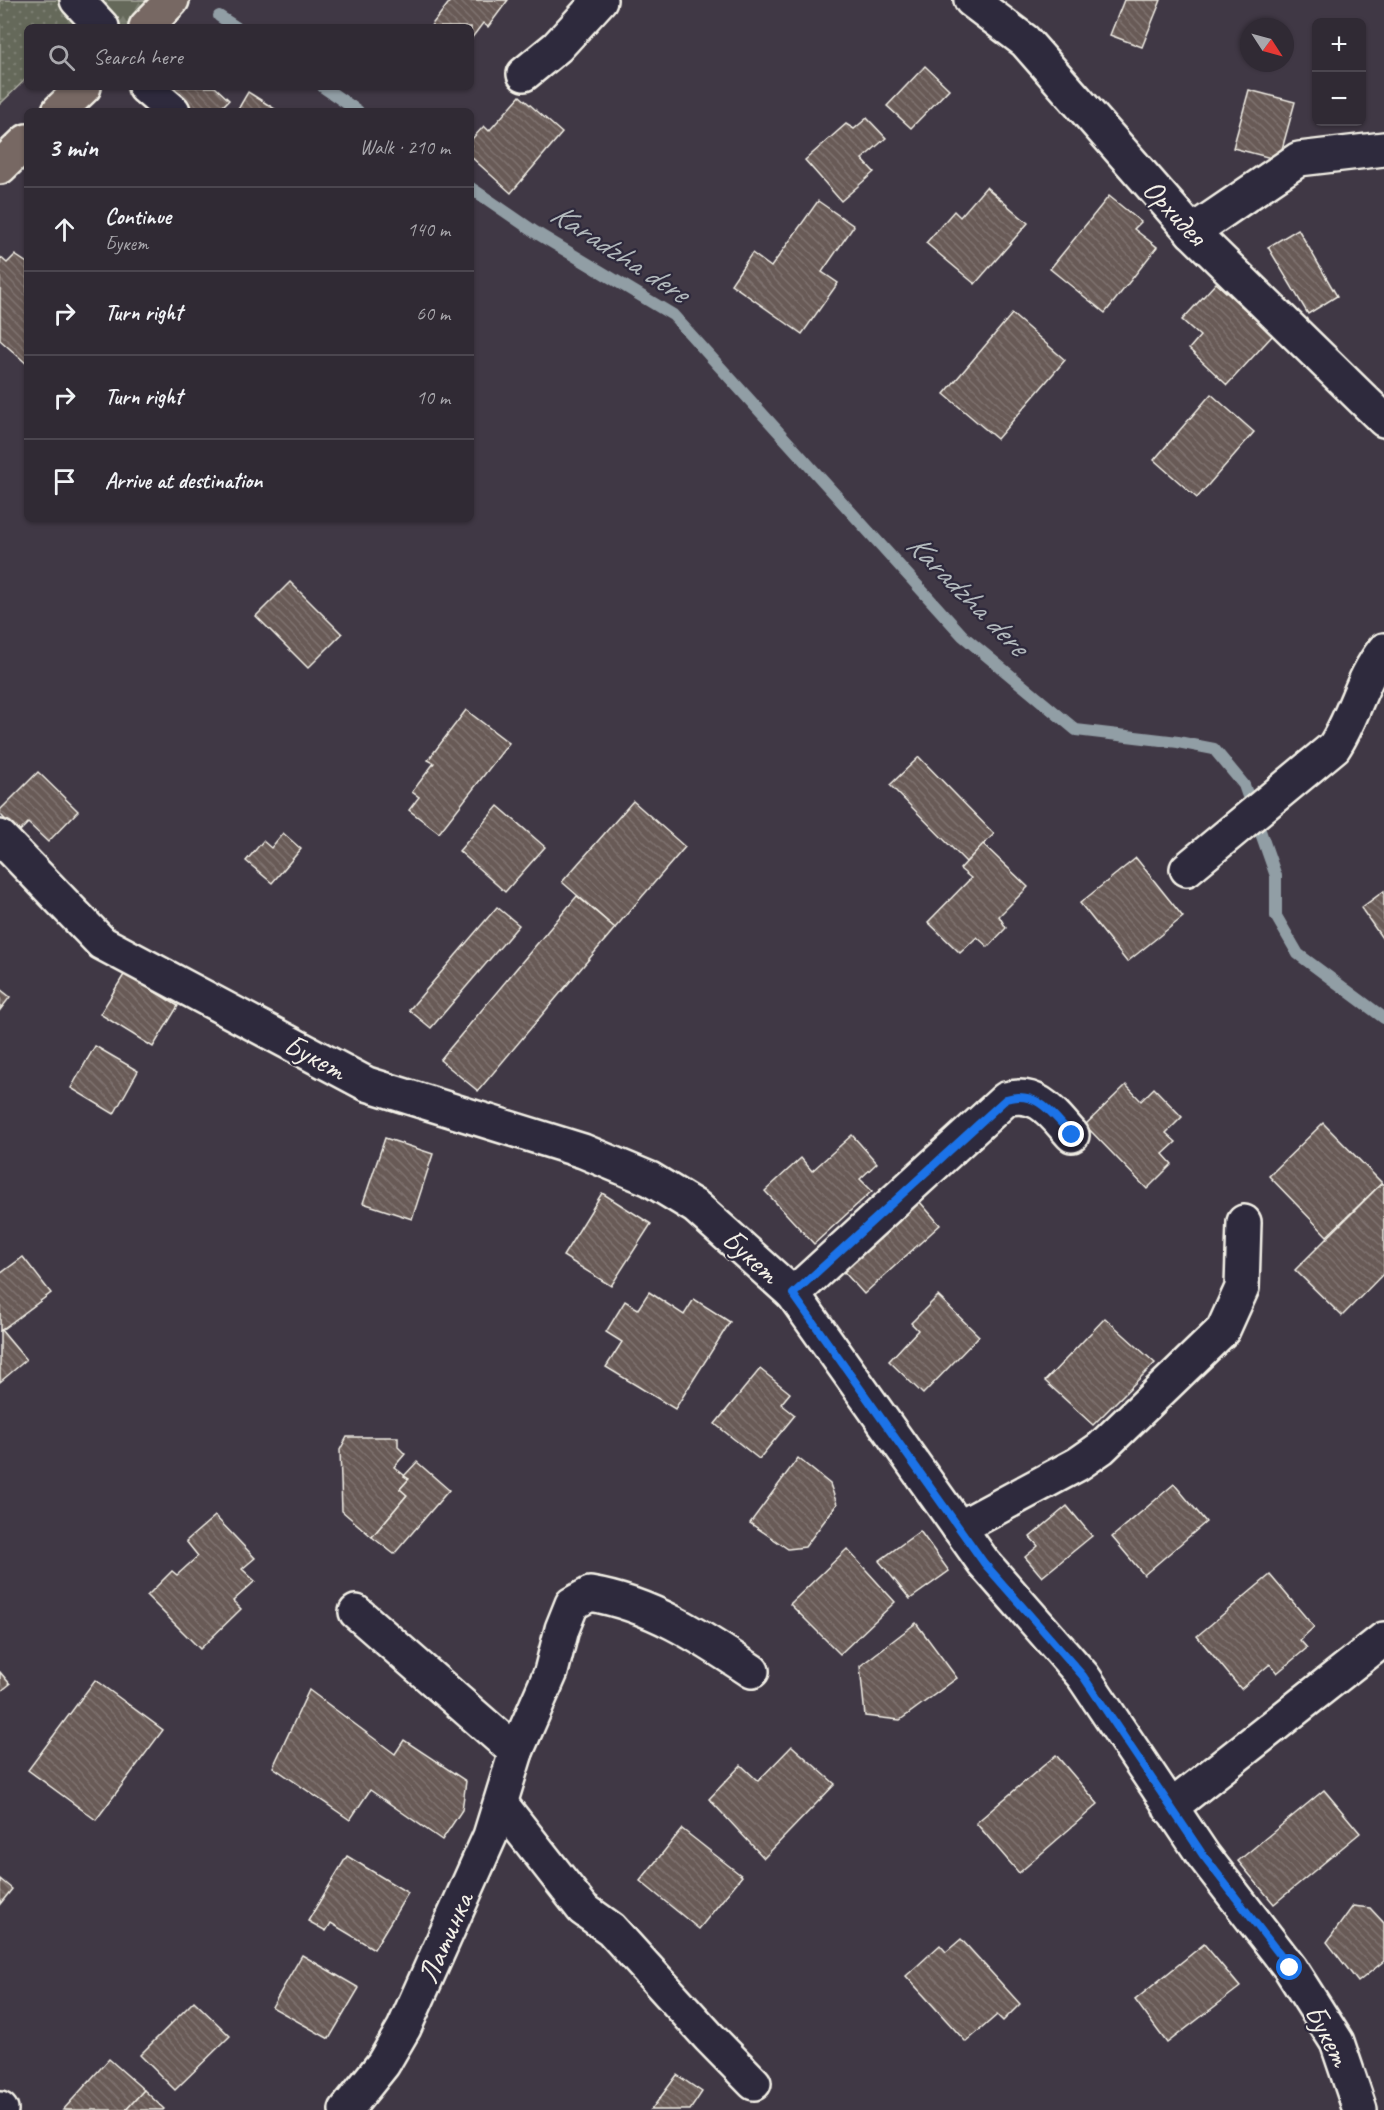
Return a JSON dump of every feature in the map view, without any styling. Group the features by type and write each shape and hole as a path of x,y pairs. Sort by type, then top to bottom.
{"main road":[{"path":"149,24 172,0"},
{"path":"62,108 81,90"},
{"path":"0,167 24,144"}],"street":[{"path":"77,0 99,24"},
{"path":"524,74 557,47 600,0"},
{"name":"Орхидея","path":"971,0 1025,41 1192,232 1384,420"},
{"path":"148,90 170,108"},
{"path":"1192,232 1299,159 1384,149"},
{"path":"1186,869 1334,747 1349,725 1364,686 1384,650"},
{"name":"Букет","path":"0,837 102,943 367,1084 583,1152 650,1179 696,1207 793,1294 984,1563 1083,1676 1170,1808 1290,1968 1336,2042 1360,2110"},
{"path":"793,1294 1006,1099 1017,1096 1037,1099 1072,1135"},
{"path":"959,1528 1078,1464 1101,1448 1223,1330 1242,1288 1244,1222"},
{"name":"Латинка","path":"346,2110 383,2064 404,2028 490,1836 516,1752 551,1672 562,1629 572,1604 590,1594 624,1600 661,1616 752,1671"},
{"path":"356,1612 516,1752"},
{"path":"1170,1808 1384,1639"},
{"path":"501,1804 583,1909 611,1929 754,2083"}],"green space":[{"path":"0,0 67,0 79,24 24,24 24,81 0,104"},
{"path":"95,0 172,0 149,24 102,24"}],"building":[{"path":"451,0 508,0 488,27 483,23 474,35 474,24 432,24"},
{"path":"1124,0 1161,0 1142,47 1110,35"},
{"path":"925,66 949,89 911,128 887,106"},
{"path":"168,90 218,90 229,100 221,108 188,108"},
{"path":"1249,90 1295,102 1279,160 1233,148"},
{"path":"248,92 273,108 239,108"},
{"path":"520,96 562,133 511,193 474,160 474,137 484,126 489,131"},
{"path":"867,118 886,138 862,159 874,172 841,201 805,160 846,124 854,129"},
{"path":"986,187 1028,223 975,284 926,243 954,211 960,217"},
{"path":"1109,196 1141,222 1134,229 1157,247 1105,313 1050,269"},
{"path":"818,201 854,226 822,272 838,283 802,334 731,284 752,253 771,267"},
{"path":"1298,229 1337,296 1308,314 1268,247"},
{"path":"15,255 24,261 24,361 0,340 0,257 7,263"},
{"path":"1216,283 1273,335 1227,385 1189,349 1200,336 1182,320"},
{"path":"1012,314 1065,360 997,439 944,394"},
{"path":"1211,394 1254,432 1197,498 1154,460"},
{"path":"290,582 342,634 308,668 256,616"},
{"path":"466,710 509,743 439,833 409,810 419,797 412,792 434,763 428,760"},
{"path":"919,757 994,834 966,862 890,785"},
{"path":"38,772 78,811 48,842 28,823 18,833 0,814 0,810"},
{"path":"633,801 685,847 615,928 562,882"},
{"path":"498,806 545,847 505,892 459,851"},
{"path":"283,833 301,849 272,883 246,861 263,841 271,848"},
{"path":"983,844 1028,887 999,916 1006,928 988,947 977,937 960,953 928,922 971,878 960,869"},
{"path":"1136,858 1183,917 1127,962 1080,903"},
{"path":"1384,891 1384,937 1382,938 1361,908"},
{"path":"577,896 615,928 478,1091 440,1060"},
{"path":"497,907 519,925 431,1028 409,1010"},
{"path":"125,973 178,1006 153,1047 100,1014"},
{"path":"0,989 10,997 0,1010"},
{"path":"95,1046 138,1071 114,1114 71,1088"},
{"path":"1126,1085 1141,1101 1154,1088 1182,1117 1166,1133 1176,1142 1163,1154 1172,1164 1147,1189 1085,1125"},
{"path":"1323,1123 1382,1183 1327,1236 1269,1176"},
{"path":"852,1135 877,1163 860,1179 872,1191 814,1244 765,1191 801,1158 812,1171"},
{"path":"385,1138 433,1154 412,1219 363,1203"},
{"path":"1382,1183 1384,1185 1384,1273 1342,1316 1295,1270"},
{"path":"602,1193 651,1224 611,1286 563,1256"},
{"path":"913,1194 940,1225 864,1294 836,1263"},
{"path":"23,1257 51,1293 0,1331 0,1274"},
{"path":"649,1292 684,1315 694,1299 730,1322 675,1409 606,1367 622,1342 606,1332 625,1301 638,1309"},
{"path":"938,1296 979,1336 923,1394 889,1361 918,1330 911,1323"},
{"path":"1105,1318 1155,1363 1093,1425 1045,1381"},
{"path":"0,1331 26,1360 0,1382"},
{"path":"760,1369 790,1393 781,1404 795,1415 759,1459 715,1424"},
{"path":"347,1437 398,1437 398,1447 405,1454 394,1467 409,1479 400,1489 407,1495 372,1537 342,1511 340,1450"},
{"path":"798,1458 830,1484 837,1504 805,1547 788,1549 750,1523"},
{"path":"417,1462 449,1490 394,1554 372,1537 407,1495 400,1489 409,1479 404,1476"},
{"path":"1174,1484 1206,1522 1144,1575 1112,1537"},
{"path":"1067,1506 1092,1536 1042,1577 1025,1557 1038,1546 1030,1537"},
{"path":"215,1516 255,1558 242,1569 255,1581 233,1601 241,1609 200,1649 147,1596 172,1571 177,1575 198,1556 186,1541"},
{"path":"920,1531 949,1571 910,1599 879,1561"},
{"path":"847,1549 895,1602 840,1654 790,1604"},
{"path":"1270,1575 1314,1627 1300,1640 1307,1648 1277,1673 1270,1664 1241,1689 1197,1636"},
{"path":"916,1623 957,1678 900,1720 865,1716 860,1666"},
{"path":"0,1672 10,1684 0,1692"},
{"path":"95,1680 163,1730 96,1820 28,1770"},
{"path":"309,1690 395,1754 404,1740 466,1781 462,1810 442,1840 370,1790 350,1820 273,1767"},
{"path":"792,1746 835,1784 764,1858 709,1799 741,1765 758,1781"},
{"path":"1056,1755 1098,1804 1019,1873 976,1823"},
{"path":"1324,1790 1360,1833 1274,1904 1238,1861"},
{"path":"682,1829 742,1876 699,1929 640,1881"},
{"path":"347,1856 408,1893 374,1949 331,1923 326,1931 308,1921"},
{"path":"0,1879 12,1889 0,1904"},
{"path":"1353,1906 1370,1908 1384,1923 1384,1961 1358,1982 1327,1942"},
{"path":"961,1939 1020,2004 1003,2021 997,2015 966,2042 906,1976 940,1945 946,1952"},
{"path":"1204,1944 1240,1987 1167,2043 1135,2000"},
{"path":"302,1955 359,1988 329,2039 272,2007"},
{"path":"194,2001 230,2036 175,2090 140,2055"},
{"path":"109,2059 144,2090 126,2110 63,2110"},
{"path":"677,2075 702,2092 690,2110 651,2110"},
{"path":"144,2090 164,2109 163,2110 126,2110"}],"waterway":[{"name":"Karadzha dere","path":"219,16 231,24"},
{"name":"Karadzha dere","path":"327,90 354,108"},
{"name":"Karadzha dere","path":"474,190 535,232 673,315 963,636 1076,730 1178,742 1214,749 1244,785 1276,876 1276,916 1298,954 1384,1018"}],"route":[{"path":"1072,1135 1037,1099 1017,1096 1006,1099 793,1294 984,1563 1083,1676 1203,1855 1290,1968"}]}
